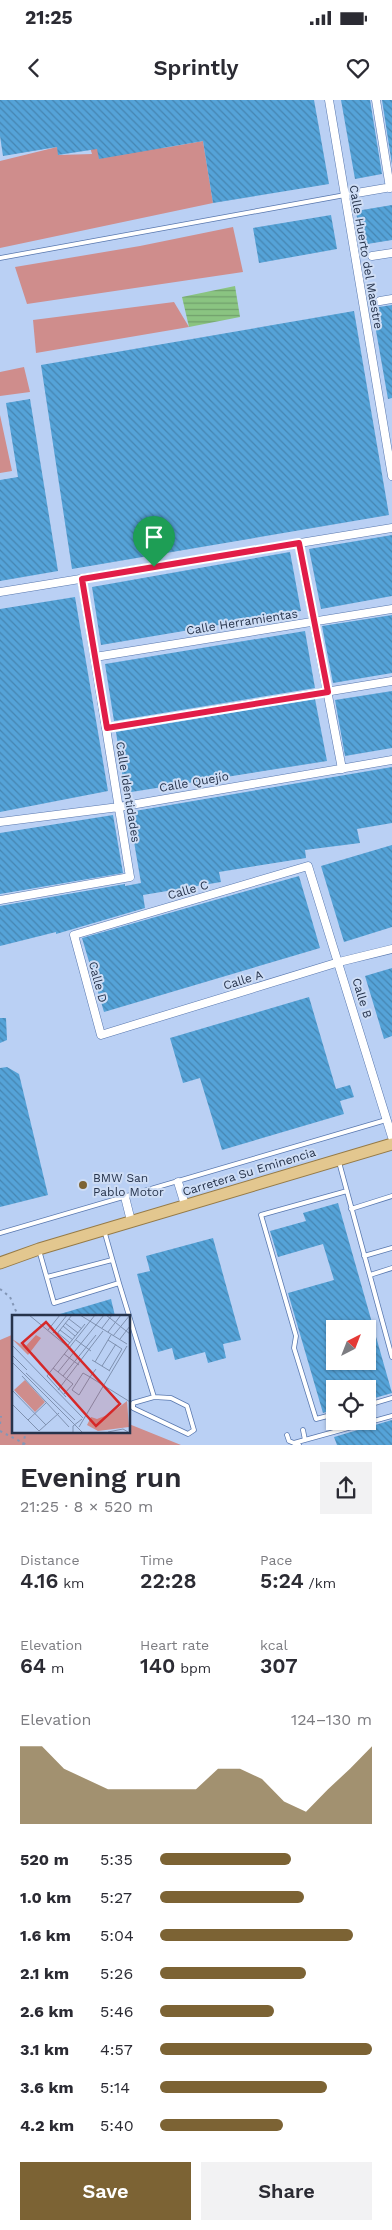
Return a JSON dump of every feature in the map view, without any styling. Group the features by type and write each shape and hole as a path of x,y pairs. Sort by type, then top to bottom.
{"main road":[{"name":"Carretera Su Eminencia","path":"0,1263 38,1249 392,1144"}],"street":[{"name":"Calle Huerto del Maestre","path":"329,100 392,476"},
{"path":"345,195 391,187 376,100"},
{"path":"372,256 392,253"},
{"path":"380,301 392,299"},
{"path":"0,592 392,528"},
{"path":"299,543 342,769"},
{"name":"Calle Identidades","path":"0,900 130,877 82,579"},
{"name":"Calle Herramientas","path":"95,657 392,609"},
{"path":"107,728 392,681"},
{"name":"Calle Quejío","path":"0,822 119,807 392,760"},
{"name":"Calle C","path":"74,934 308,866"},
{"name":"Calle B","path":"308,866 340,962 392,1137"},
{"name":"Calle D","path":"74,934 101,1035"},
{"name":"Calle A","path":"101,1035 340,962 392,949"},
{"path":"178,1182 185,1205"},
{"path":"125,1197 131,1221"}],"lane":[{"path":"0,258 345,195"},
{"path":"0,1233 386,1120"},
{"path":"338,1160 392,1356"},
{"path":"326,1416 316,1419 294,1348 296,1336 261,1215 347,1191"},
{"path":"351,1209 392,1196"},
{"path":"104,1229 129,1315"},
{"path":"364,1256 392,1248"},
{"path":"38,1249 54,1303 119,1283"},
{"path":"47,1278 112,1260"},
{"path":"370,1275 392,1268"},
{"path":"130,1319 154,1397"},
{"path":"154,1397 171,1398 187,1406 194,1430 188,1434 133,1408 133,1403 154,1397"},
{"path":"376,1403 392,1398"},
{"path":"294,1443 392,1416"},
{"path":"303,1430 305,1440"},
{"path":"287,1435 289,1440 299,1445"}],"path":[{"path":"0,1290 10,1297 18,1315"},
{"path":"0,1424 1,1416"},
{"path":"0,1431 28,1445"}],"shaded area":[{"path":"159,129 163,148 203,141 213,203 0,248 0,161 57,147 59,155 92,154 88,141"},
{"path":"233,227 243,272 27,304 15,267 140,246"},
{"path":"235,286 240,317 189,327 182,297"},
{"path":"174,302 189,327 36,353 33,320"},
{"path":"24,367 30,392 0,396 0,372"},
{"path":"0,415 12,471 0,473"},
{"path":"12,1335 12,1432 130,1432 130,1424 181,1445 0,1445 0,1340"}],"building":[{"path":"0,100 314,100 329,184 213,203 203,141 99,159 97,149 58,155 57,147 3,156 0,136"},
{"path":"341,100 370,100 382,174 355,179"},
{"path":"382,100 392,100 392,165"},
{"path":"392,205 392,240 361,245 356,211"},
{"path":"331,215 337,249 259,263 253,228"},
{"path":"392,305 392,398 388,399 372,308"},
{"path":"354,311 389,515 72,569 41,365"},
{"path":"30,399 58,571 0,581 0,480 18,477 6,403"},
{"path":"392,535 392,596 321,609 309,549"},
{"path":"290,552 301,611 101,645 92,587"},
{"path":"75,597 108,791 0,812 0,609"},
{"path":"392,615 392,673 333,683 322,626"},
{"path":"305,631 315,688 114,721 105,664"},
{"path":"392,691 392,748 345,756 335,700"},
{"path":"315,699 327,761 125,793 116,732"},
{"path":"392,767 392,823 357,829 360,843 305,850 306,858 219,872 221,882 143,895 145,908 56,934 56,932 0,946 0,906 125,884 125,886 141,883 129,812"},
{"path":"113,815 123,873 0,894 0,833"},
{"path":"392,845 392,927 344,942 321,866"},
{"path":"299,876 320,948 104,1012 82,938"},
{"path":"392,968 392,1036 384,1039 365,976"},
{"path":"309,997 336,1089 350,1085 354,1097 340,1101 344,1114 222,1150 200,1078 183,1083 170,1038"},
{"path":"0,1018 6,1018 7,1040 0,1043"},
{"path":"7,1067 19,1074 48,1195 0,1207 0,1068"},
{"path":"338,1203 371,1320 326,1320 326,1370 376,1370 376,1337 392,1393 376,1398 376,1380 326,1380 326,1412 323,1413 288,1293 334,1280 323,1244 278,1257 270,1231 306,1221 303,1213"},
{"path":"213,1238 241,1340 223,1344 226,1358 208,1363 205,1352 175,1360 172,1348 158,1352 137,1274 150,1271 146,1256"},
{"path":"111,1299 115,1315 60,1315"},
{"path":"392,1420 392,1445 337,1445 334,1437 358,1430 376,1430 376,1425"}],"place":[{"name":"BMW San Pablo Motor","path":"83,1185"}],"route":[{"path":"299,543 328,692 107,728 82,579 154,567 299,543"}]}
